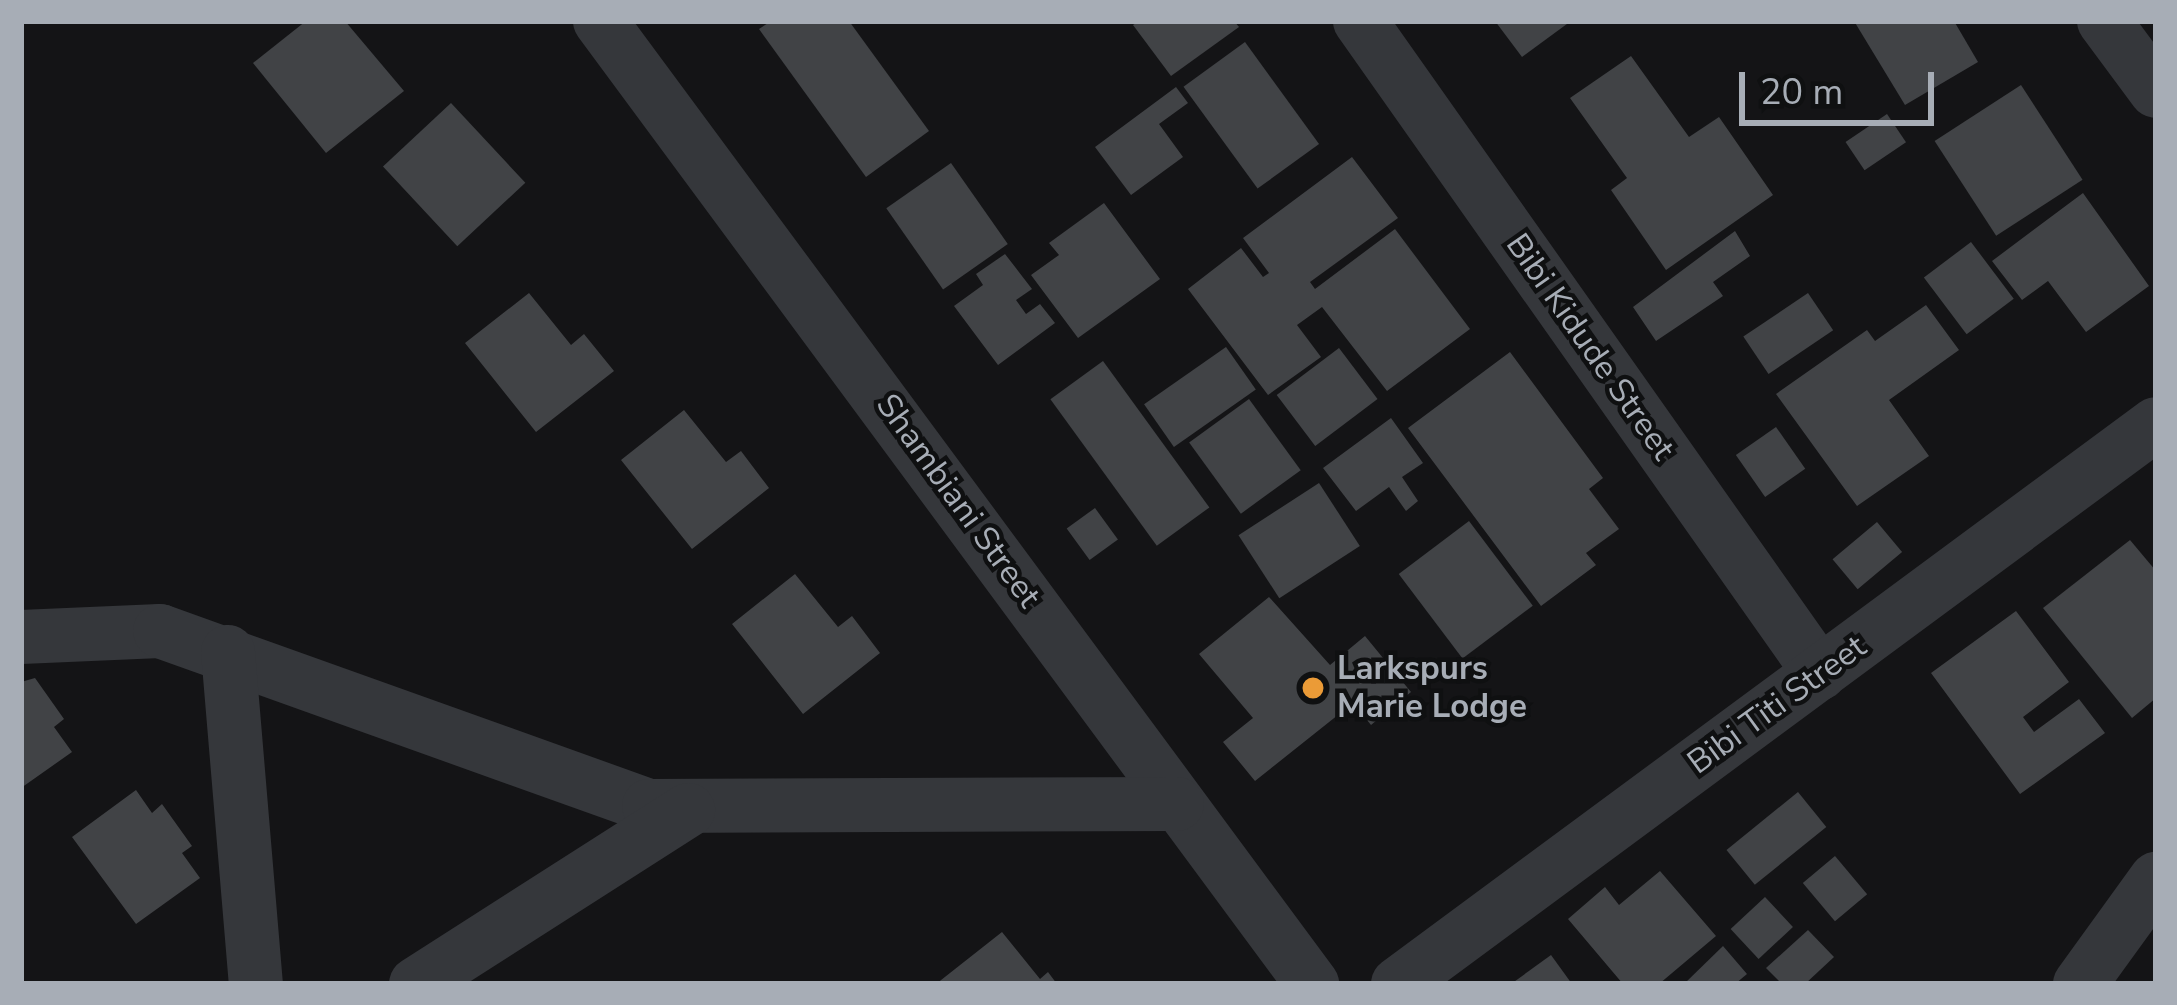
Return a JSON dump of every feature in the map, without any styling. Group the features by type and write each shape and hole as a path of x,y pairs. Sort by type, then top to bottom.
{"street":[{"name":"Shambiani Street","path":"600,21 1312,984"},
{"name":"Bibi Kidude Street","path":"1360,21 1820,673"},
{"path":"2104,21 2156,91"},
{"name":"Bibi Titi Street","path":"1398,984 2156,424"},
{"path":"21,637 160,631 228,652 346,702 649,806 688,810 910,801 1177,804"},
{"path":"228,652 256,984"},
{"path":"416,984 688,810"},
{"path":"2080,984 2156,879"}],"building":[{"path":"306,21 345,21 404,91 326,153 253,63"},
{"path":"771,21 849,21 929,131 866,177 759,29"},
{"path":"1139,21 1234,21 1239,27 1171,76 1133,25"},
{"path":"1495,21 1571,21 1522,57"},
{"path":"1854,21 1954,21 1978,62 1905,105"},
{"path":"1245,42 1319,144 1258,189 1184,87"},
{"path":"1631,56 1689,137 1719,117 1773,195 1666,270 1611,190 1627,178 1570,98"},
{"path":"2021,85 2083,180 1996,236 1935,141"},
{"path":"1176,87 1188,103 1159,124 1183,157 1131,195 1095,147"},
{"path":"451,103 525,183 457,246 383,166"},
{"path":"1887,114 1906,142 1865,170 1846,142"},
{"path":"1352,157 1398,218 1310,282 1315,289 1395,229 1470,329 1387,391 1322,307 1297,325 1321,357 1268,395 1188,289 1241,248 1263,277 1269,273 1243,238"},
{"path":"951,163 1008,244 943,289 886,208"},
{"path":"2083,193 2149,286 2086,332 2048,281 2022,300 1992,261"},
{"path":"1104,203 1160,279 1078,338 1031,275 1059,255 1049,243"},
{"path":"1735,231 1750,256 1713,282 1723,296 1656,341 1633,307"},
{"path":"1971,242 2014,299 1967,334 1924,278"},
{"path":"1005,254 1032,289 1016,300 1026,314 1040,304 1055,323 998,365 954,306 983,285 976,274"},
{"path":"529,293 571,345 584,334 614,371 536,432 465,343"},
{"path":"1808,293 1833,330 1768,374 1743,337"},
{"path":"1926,305 1959,350 1889,400 1929,456 1857,506 1776,394 1867,330 1875,341"},
{"path":"1226,347 1256,390 1174,447 1144,404"},
{"path":"1339,348 1378,399 1315,446 1277,395"},
{"path":"1510,352 1603,478 1589,489 1619,529 1586,553 1596,565 1541,606 1408,428"},
{"path":"1103,361 1209,507 1157,546 1050,399"},
{"path":"1249,399 1301,470 1241,514 1189,442"},
{"path":"684,410 726,462 741,451 769,488 692,549 621,460"},
{"path":"1391,418 1423,463 1402,477 1418,501 1406,511 1389,487 1356,511 1323,468"},
{"path":"1776,427 1805,469 1765,497 1736,455"},
{"path":"1319,483 1360,546 1279,598 1238,535"},
{"path":"1095,508 1118,540 1090,560 1067,529"},
{"path":"1469,521 1533,606 1463,659 1399,574"},
{"path":"1877,522 1902,552 1858,589 1833,559"},
{"path":"2130,540 2156,571 2156,698 2132,718 2043,608"},
{"path":"795,574 838,627 852,616 880,653 803,714 732,624"},
{"path":"1269,597 1330,665 1365,636 1411,692 1371,725 1353,703 1255,781 1223,742 1253,718 1199,654"},
{"path":"2016,611 2069,682 2023,717 2034,732 2079,699 2105,733 2020,794 1931,673"},
{"path":"35,678 64,719 54,727 72,752 21,788 21,682"},
{"path":"136,790 152,813 162,804 192,846 182,853 200,878 136,924 72,837"},
{"path":"1798,792 1826,827 1755,885 1727,850"},
{"path":"1835,856 1867,894 1835,921 1803,883"},
{"path":"1660,871 1716,936 1659,984 1623,984 1568,919 1605,887 1619,905"},
{"path":"1765,897 1793,927 1759,959 1731,929"},
{"path":"1808,930 1834,957 1805,984 1782,984 1766,968"},
{"path":"1002,932 1040,979 1048,972 1057,984 936,984"},
{"path":"1723,946 1747,974 1735,984 1684,984"},
{"path":"1551,955 1572,984 1511,984"}],"place":[{"name":"Larkspurs Marie Lodge","path":"1313,688"}]}
